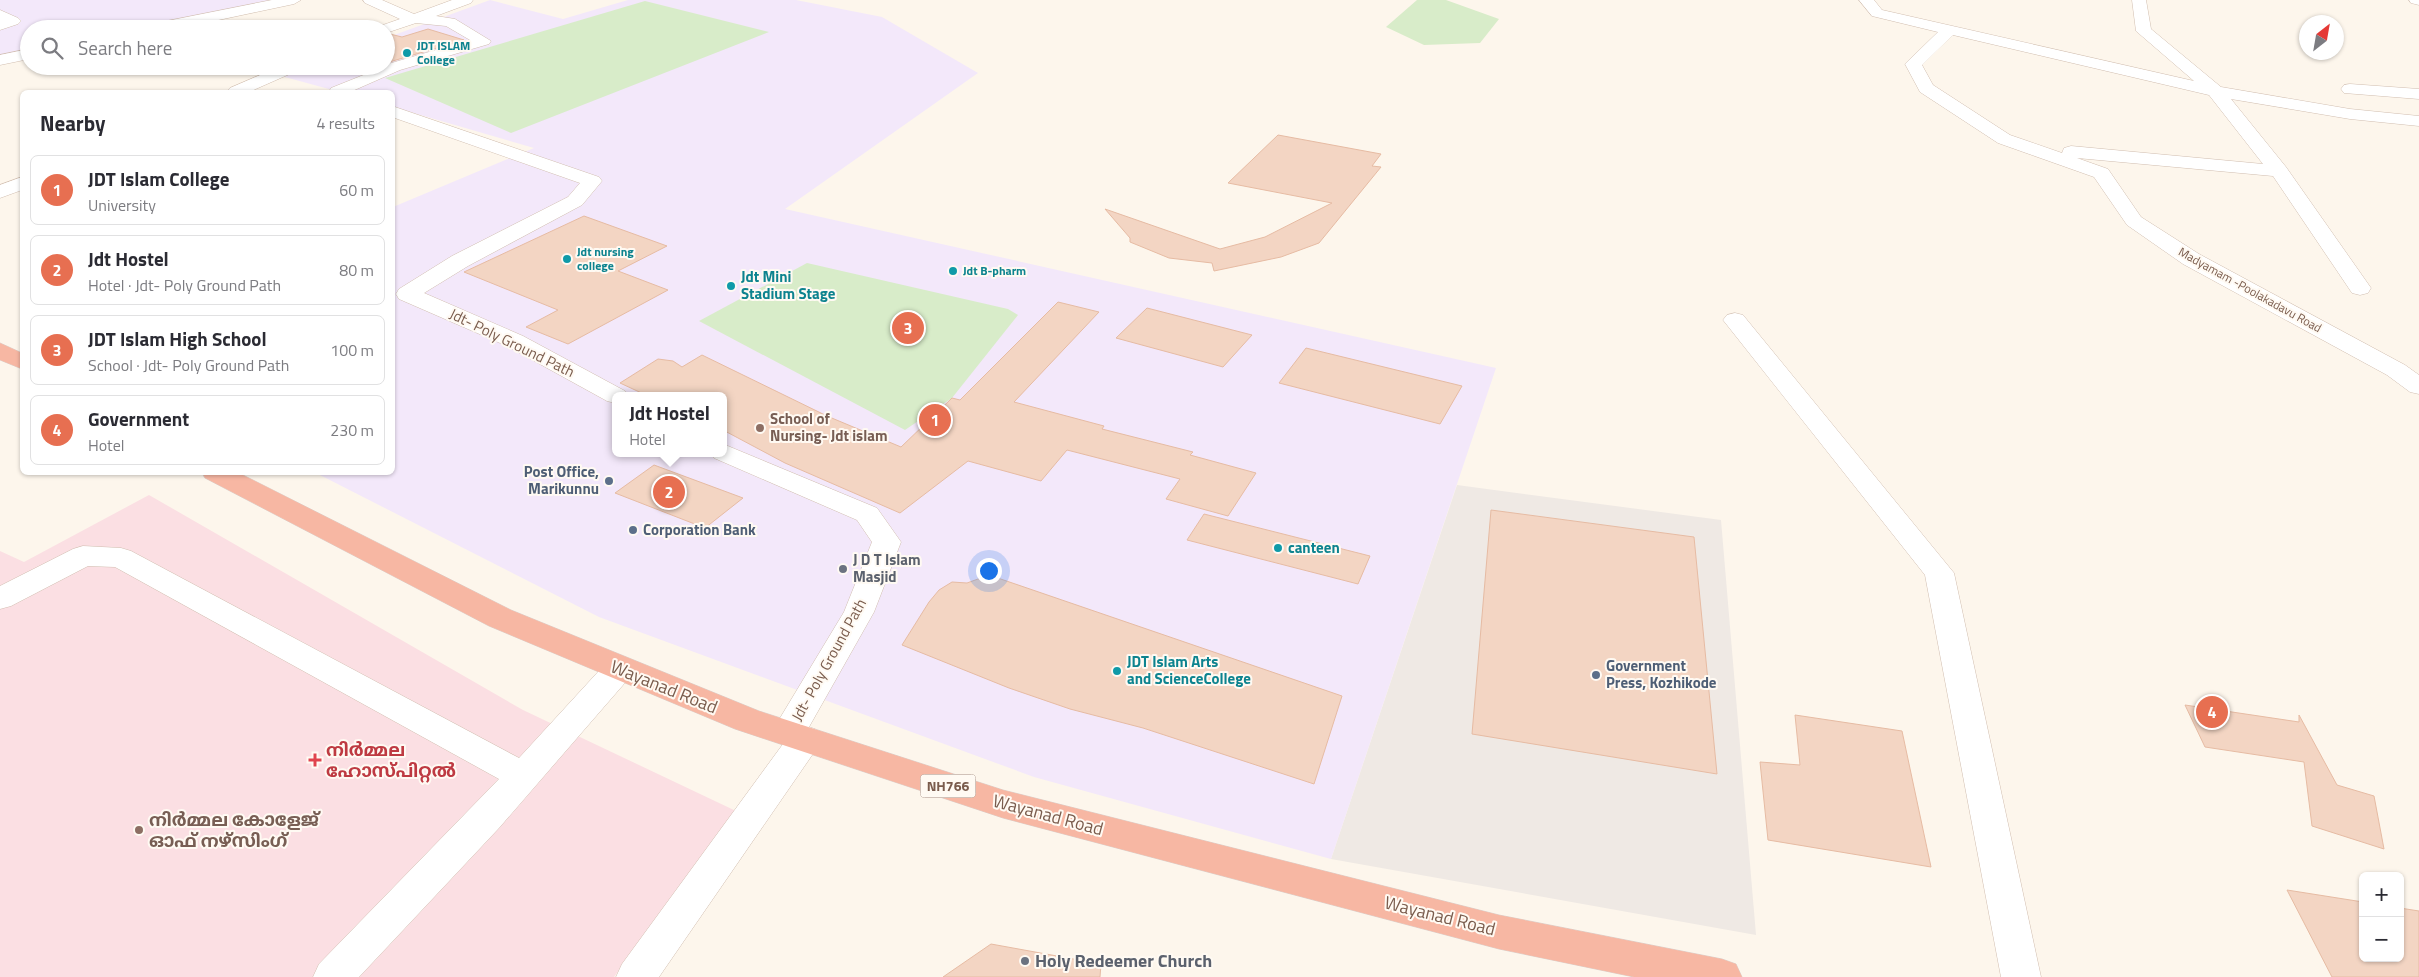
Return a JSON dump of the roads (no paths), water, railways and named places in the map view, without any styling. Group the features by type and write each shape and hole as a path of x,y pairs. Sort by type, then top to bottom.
{"highway":[{"path":"0,350 20,361"},
{"name":"Wayanad Road","path":"221,475 500,618 747,720 1012,806 1499,932 1722,977"}],"street":[{"path":"196,20 294,0"},
{"path":"370,0 411,18 450,22 483,41 395,66"},
{"path":"395,25 466,0"},
{"path":"1866,0 1877,13 2165,82 2352,116 2419,121"},
{"path":"2139,0 2144,31 2215,91 2279,171 2360,288"},
{"path":"0,15 13,21 0,25"},
{"name":"Madyamam -Poolakadavu Road","path":"1950,29 1913,64 1926,88 2004,139 2101,173 2134,221 2191,259 2408,370 2419,387"},
{"path":"0,60 20,56"},
{"path":"241,90 275,75"},
{"path":"341,90 374,75"},
{"path":"2350,89 2419,94"},
{"name":"Jdt- Poly Ground Path","path":"395,112 592,181 575,201 460,261 407,294 515,341 612,394"},
{"path":"2033,149 2279,171"},
{"path":"0,192 20,184"},
{"path":"1735,320 1939,573 2021,977"},
{"name":"Jdt- Poly Ground Path","path":"727,454 867,514 887,542 859,612 797,736"},
{"path":"0,599 83,556 121,558 523,776"},
{"path":"332,977 479,825 620,669"},
{"path":"636,977 797,736"}],"place":[{"name":"JDT ISLAM College","path":"407,53"},
{"name":"Jdt nursing college","path":"567,259"},
{"name":"Jdt B-pharm","path":"953,271"},
{"name":"Jdt Mini Stadium Stage","path":"731,286"},
{"name":"JDT Islam High School","path":"908,328"},
{"name":"JDT Islam College","path":"935,420"},
{"name":"School of Nursing- Jdt islam","path":"760,428"},
{"name":"Post Office, Marikunnu","path":"609,481"},
{"name":"Jdt Hostel","path":"669,492"},
{"name":"Corporation Bank","path":"633,530"},
{"name":"canteen","path":"1278,548"},
{"name":"J D T Islam Masjid","path":"843,569"},
{"name":"JDT Islam Arts and ScienceCollege","path":"1117,671"},
{"name":"Government Press, Kozhikode","path":"1596,675"},
{"name":"Government","path":"2212,712"},
{"name":"നിർമ്മല ഹോസ്പിറ്റൽ","path":"315,760"},
{"name":"നിർമ്മല കോളേജ് ഓഫ് നഴ്സിംഗ്","path":"139,830"},
{"name":"Holy Redeemer Church","path":"1025,961"}]}
